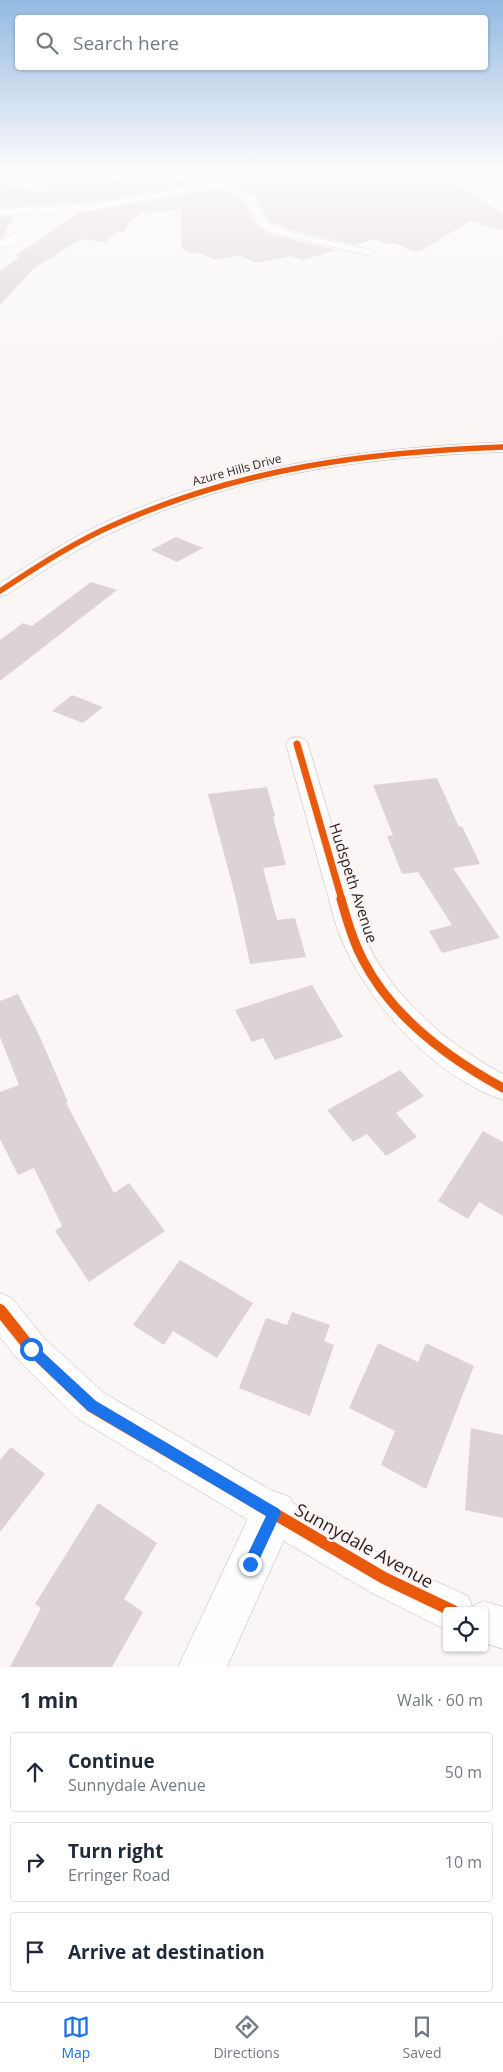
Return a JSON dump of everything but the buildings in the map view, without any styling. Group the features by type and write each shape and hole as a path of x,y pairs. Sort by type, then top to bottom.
{"street":[{"path":"340,246 367,252"},
{"name":"Azure Hills Drive","path":"0,591 58,553 111,525 162,503 228,482 300,465 370,454 446,448 503,447"},
{"name":"Hudspeth Avenue","path":"297,744 352,936 369,970 390,1000 432,1042 485,1079 503,1088"},
{"name":"Sunnydale Avenue","path":"0,1310 31,1349 91,1406 384,1578 445,1607"},
{"path":"202,1667 274,1513"},
{"path":"488,1623 503,1628"}],"cycle path":[{"path":"0,591 58,554 117,523 178,499 240,480 304,465 369,456 435,450 503,447"},
{"path":"297,744 349,925 358,949 370,972 397,1008 429,1039 465,1066 503,1088"},
{"path":"0,1310 31,1349 91,1406 384,1578 445,1607"}],"route":[{"path":"31,1349 91,1406 274,1513 250,1564"}]}
